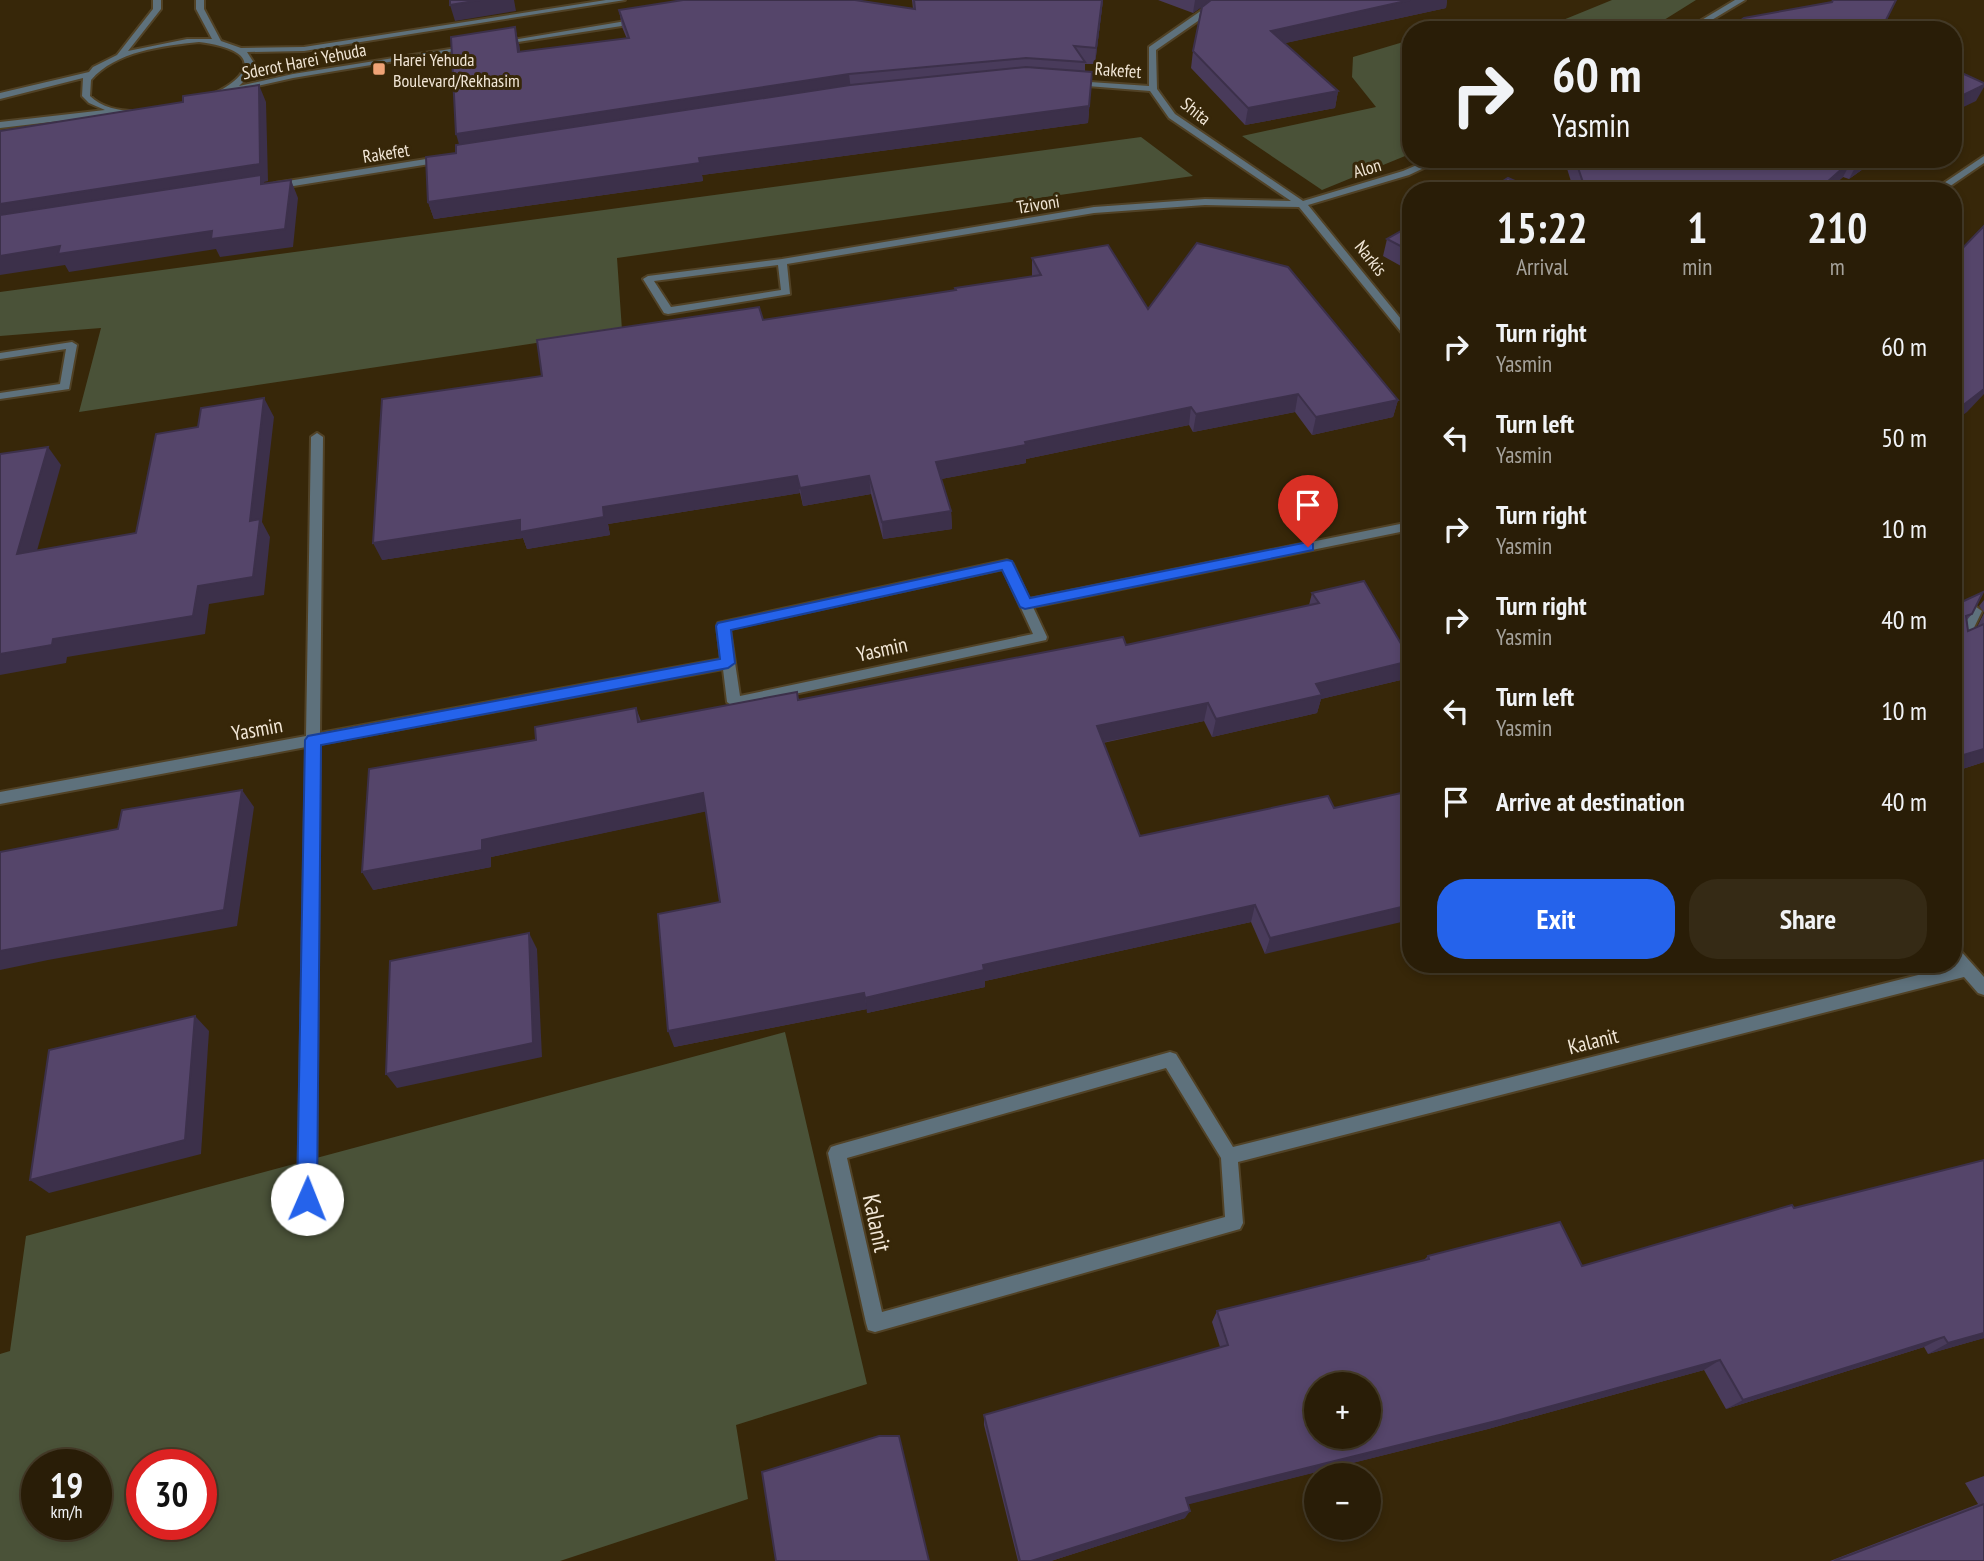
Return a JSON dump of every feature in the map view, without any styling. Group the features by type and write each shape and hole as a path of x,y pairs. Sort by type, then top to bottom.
{"street":[{"path":"120,56 157,9 157,0"},
{"path":"200,0 200,9 218,41"},
{"name":"Sderot Harei Yehuda","path":"243,50 304,49 621,0"},
{"name":"Shita","path":"1231,0 1218,4 1152,49 1153,89 1172,116 1302,204"},
{"path":"1705,21 1741,0"},
{"path":"489,45 655,18"},
{"path":"0,96 93,73 120,56 179,41 218,41 243,50 250,57 251,66 237,84 223,93"},
{"name":"Sderot Harei Yehuda","path":"117,111 138,112 183,107 223,93 293,76 475,47"},
{"path":"93,73 86,83 85,92 90,100 117,111"},
{"name":"Rakefet","path":"1065,82 1153,89"},
{"path":"0,124 117,111"},
{"name":"Rakefet","path":"260,188 452,158"},
{"path":"1950,182 1984,159"},
{"name":"Alon","path":"1302,204 1418,168"},
{"name":"Tzivoni","path":"782,262 786,292 668,311 648,279 769,264 1094,211 1205,202 1302,204"},
{"name":"Narkis","path":"1302,204 1402,326"},
{"path":"0,356 72,345 65,387 0,396"},
{"path":"307,1199 317,436"},
{"path":"1025,604 1402,528"},
{"name":"Yasmin","path":"1007,564 1041,637 734,702 728,663 723,626 1007,564"},
{"path":"1962,638 1976,611"},
{"name":"Yasmin","path":"0,798 728,663"},
{"path":"1962,963 1984,988"},
{"name":"Kalanit","path":"1962,971 1968,969"},
{"name":"Kalanit","path":"1229,1156 1952,973"},
{"name":"Kalanit","path":"1170,1059 1229,1156 1234,1223 875,1323 837,1153 1170,1059"}],"green space":[{"path":"1612,0 1696,0 1662,21 1556,21"},
{"path":"1402,42 1402,157 1322,190 1242,136 1376,107 1352,77 1353,57"},
{"path":"1141,137 1193,176 617,258 622,330 79,412 101,328 0,336 0,292"},
{"path":"785,1032 867,1384 736,1425 748,1499 560,1561 0,1561 0,1354 10,1351 26,1236"}],"building":[{"path":"450,0 480,0 450,5"},
{"path":"683,0 855,0 915,9 914,0 1102,0 1096,48 1074,46 1085,62 1026,58 849,74 456,134 451,37 515,27 518,52 629,38 619,10"},
{"path":"1211,0 1410,0 1271,31 1338,91 1248,108 1193,51 1202,7"},
{"path":"1896,0 1886,21 1740,21 1744,18 1832,2"},
{"path":"1026,67 1092,72 1089,106 699,158 700,163 428,202 426,157 456,153 456,145 850,85"},
{"path":"1962,73 1984,83 1962,96"},
{"path":"259,85 260,164 0,204 0,131 183,102 183,96"},
{"path":"1578,168 1843,168 1827,182 1583,182"},
{"path":"261,175 261,184 291,180 285,229 211,239 212,231 58,254 60,246 0,256 0,215"},
{"path":"1508,178 1517,182 1502,182"},
{"path":"1984,226 1984,389 1962,406 1962,249"},
{"path":"1402,231 1402,247 1387,239"},
{"path":"1197,243 1288,267 1398,400 1316,417 1298,394 1196,414 1191,407 1025,442 1026,445 936,462 951,511 882,522 869,476 800,488 797,476 603,507 604,517 520,532 520,520 373,543 382,399 542,376 537,340 759,307 763,320 956,290 955,288 1041,275 1032,258 1108,245 1148,309"},
{"path":"264,398 250,521 260,519 253,577 198,586 193,616 53,639 52,645 0,654 0,454 48,447 17,554 136,533 156,434 198,427 201,408"},
{"path":"1364,581 1402,645 1402,663 1316,684 1322,695 1216,719 1208,703 1097,726 1140,836 1328,796 1334,808 1402,793 1402,907 1270,938 1255,905 983,965 984,970 865,998 864,993 668,1031 658,914 720,902 703,793 482,840 482,850 362,872 369,769 536,740 535,727 636,708 638,722 797,692 798,700 1123,637 1126,645 1319,603 1312,593"},
{"path":"1983,592 1972,614 1966,616 1968,631 1984,624 1984,749 1962,755 1962,602"},
{"path":"242,790 224,910 0,951 0,852 118,829 122,810"},
{"path":"529,933 533,1043 386,1074 390,961"},
{"path":"195,1016 185,1140 30,1180 49,1050"},
{"path":"1984,1160 1984,1333 1948,1343 1944,1337 1743,1400 1720,1360 1500,1420 1327,1463 1304,1463 1304,1469 1186,1498 1190,1511 1031,1561 1020,1561 984,1415 1228,1345 1217,1311 1429,1259 1428,1256 1560,1222 1582,1266 1792,1205 1794,1208"},
{"path":"879,1436 899,1436 929,1561 776,1561 762,1472"},
{"path":"1984,1504 1984,1561 1834,1561"}],"place":[{"name":"Harei Yehuda Boulevard/Rekhasim","path":"379,69"}],"route":[{"path":"307,1199 313,740 728,663 723,626 1007,564 1025,604 1308,547"}]}
